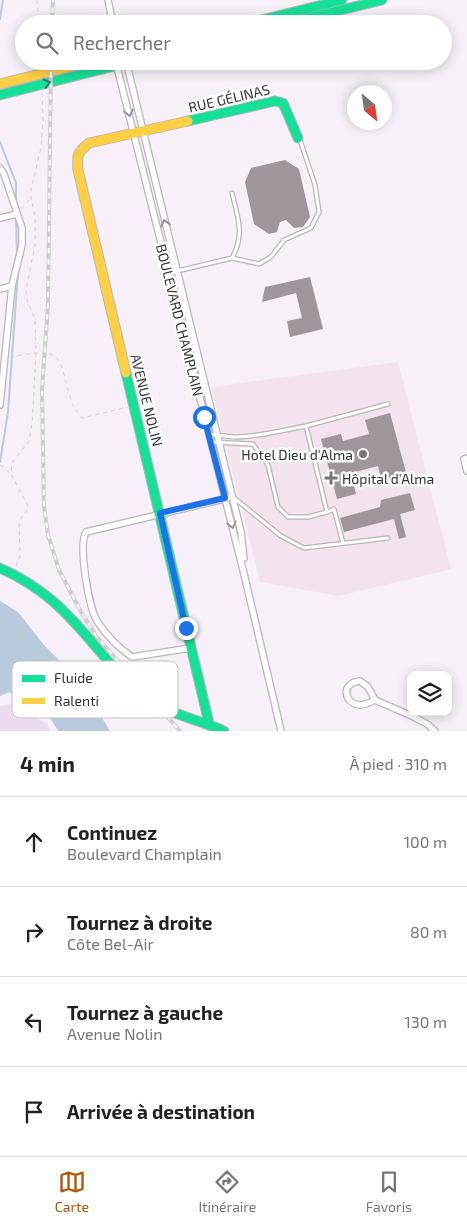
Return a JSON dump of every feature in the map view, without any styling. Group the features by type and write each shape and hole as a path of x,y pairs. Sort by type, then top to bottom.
{"street":[{"path":"108,0 111,15"},
{"path":"306,14 342,0"},
{"path":"300,15 382,0"},
{"path":"0,84 57,70"},
{"path":"0,95 96,70"},
{"name":"BOULEVARD CHAMPLAIN","path":"126,70 169,273 281,731"},
{"name":"BOULEVARD CHAMPLAIN","path":"126,70 139,133 177,271 241,532 245,578"},
{"name":"RUE GÉLINAS","path":"139,133 275,101 283,103 298,138"},
{"name":"AVENUE NOLIN","path":"139,133 89,142 80,150 77,156 78,170 209,723"},
{"path":"0,168 4,174 22,228 22,244 12,286 2,358 0,405"},
{"path":"0,218 18,214"},
{"path":"0,289 12,286"},
{"path":"465,458 467,472"},
{"path":"191,648 132,657 121,649 97,621 91,607 82,548 84,534 160,513 232,497"},
{"path":"0,568 14,573 37,586 63,610 109,661"},
{"path":"375,700 362,705 356,704 347,696 346,690 348,685 360,681 368,687 375,700 412,716 435,731"},
{"path":"178,712 209,723 224,731"}],"lane":[{"path":"169,273 232,258 259,264 271,257 284,240 311,228 319,212 316,194 298,138"},
{"path":"232,193 238,214 240,234 238,247 232,258"},
{"path":"209,435 253,436 306,426 388,404"},
{"path":"306,426 327,512"},
{"path":"211,442 253,444 268,465 278,507 288,516 308,517 334,509 343,543"},
{"path":"232,497 281,536 304,548 388,538"}],"path":[{"path":"37,0 38,15"},
{"path":"11,474 12,463 29,441 31,434 36,353 35,320 27,299 26,290 35,245 35,216 31,190 41,148 43,120 41,84"},
{"path":"18,214 31,198"},
{"path":"2,358 36,353 56,356 61,364 73,405 82,418 134,406"},
{"path":"0,465 11,474 29,508 19,521 20,556 14,573"}],"shaded area":[{"name":"Hôpital d'Alma","path":"398,362 451,569 339,596 260,582 211,387"},
{"path":"12,704 12,718 37,718 46,723 51,731 0,731 0,706"}],"water":[{"path":"0,601 18,612 44,645 60,661 12,661 12,694 9,692 0,696"},
{"path":"49,718 102,718 110,731 58,731"}],"building":[{"path":"285,160 299,169 310,217 303,227 294,228 286,220 280,222 277,232 269,234 254,224 245,182 251,168"},
{"path":"310,277 323,329 290,337 287,321 302,318 296,293 262,302 265,287"},
{"name":"Hotel Dieu d'Alma","path":"390,413 407,476 382,483 378,466 351,473 356,494 337,499 321,439 341,434 343,441 369,434 365,420"},
{"path":"410,493 415,510 400,514 406,537 399,539 394,519 344,532 340,518 380,507 381,500"}],"waterway":[{"path":"0,19 3,0"},
{"path":"0,142 16,183 16,202"},
{"path":"16,219 17,254"},
{"path":"0,462 8,412 18,272"}],"railway":[{"path":"52,15 53,0"},
{"path":"51,70 48,305 42,389 44,507 48,535 59,570 81,612 97,637 118,661"},
{"path":"169,718 180,731"}],"traffic: fast":[{"path":"282,15 342,0"},
{"path":"321,15 382,0"},
{"path":"0,95 99,70"},
{"path":"188,121 275,101 283,103 298,138"},
{"path":"126,373 209,723"},
{"path":"0,568 42,592 75,623 108,661"},
{"path":"178,714 224,731"}],"traffic: slow":[{"path":"0,84 57,70"},
{"path":"126,373 78,170 78,158 82,149 89,143 188,121"}],"place":[{"name":"Hotel Dieu d'Alma","path":"363,454"},
{"name":"Hôpital d'Alma","path":"331,478"}],"route":[{"path":"186,628 160,513 225,498 204,417"}]}
